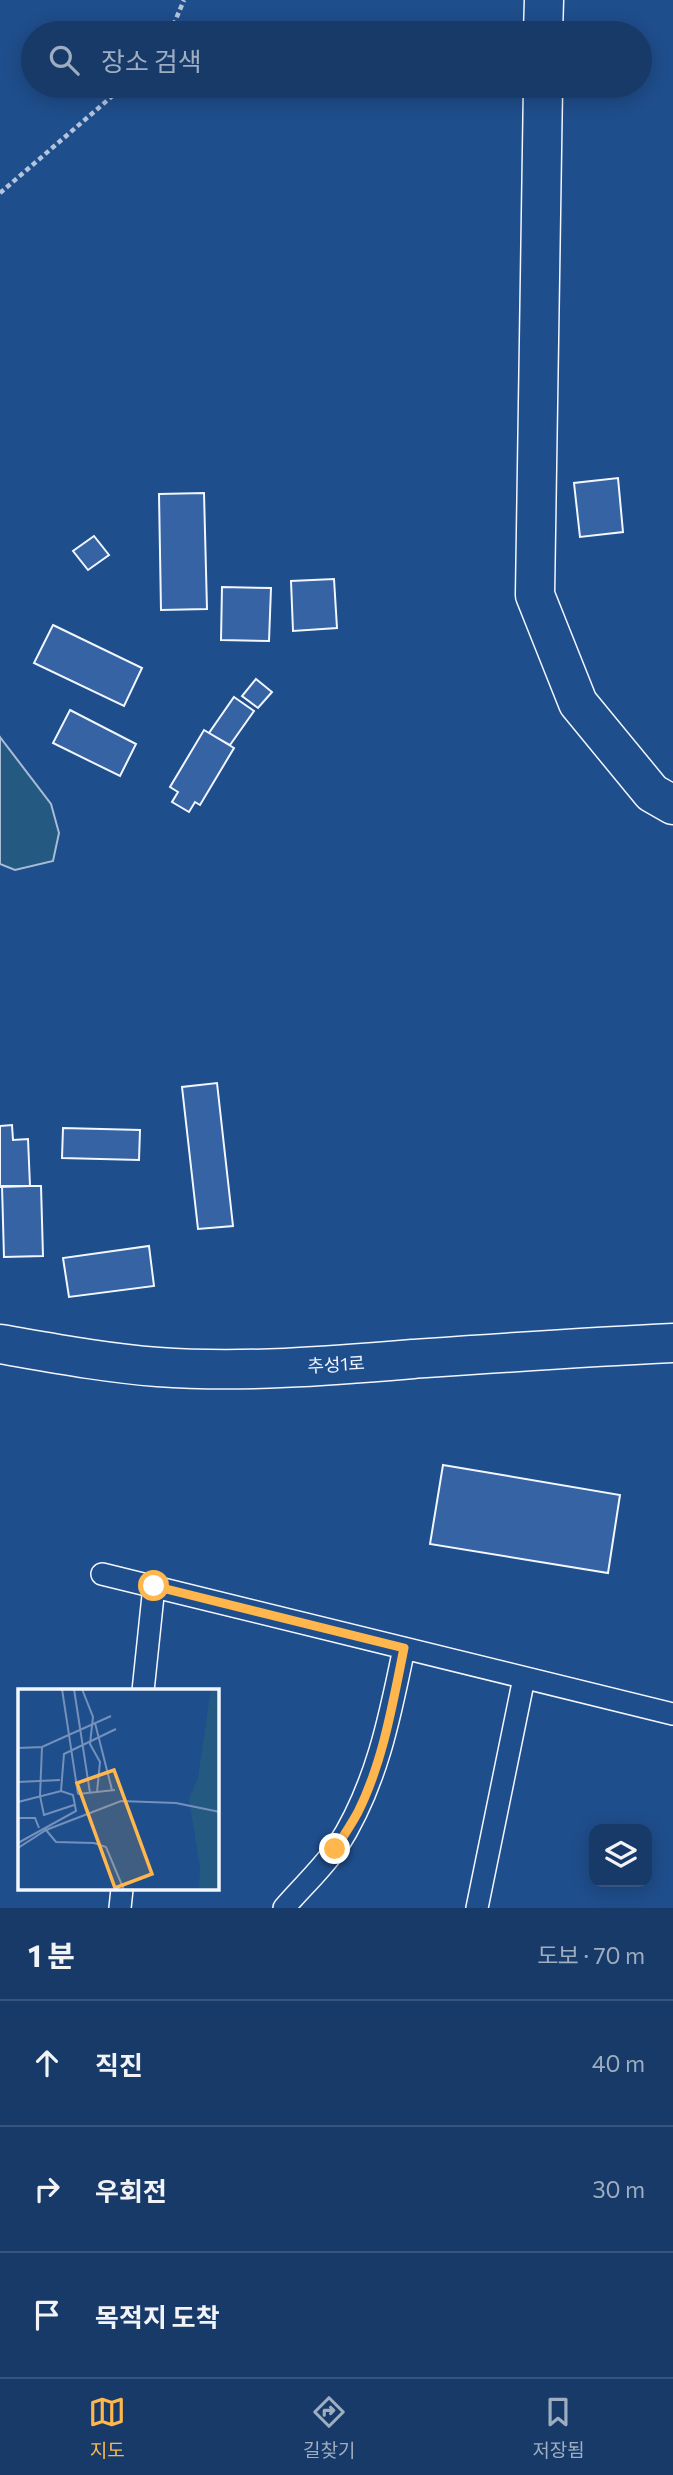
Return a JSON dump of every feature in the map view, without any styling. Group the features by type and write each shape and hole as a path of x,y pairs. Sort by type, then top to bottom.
{"street":[{"path":"543,21 544,0"},
{"path":"542,98 535,595 578,703 652,793 673,806"},
{"name":"추성1로","path":"0,1344 80,1359 159,1367 230,1368 329,1366 565,1348 673,1343"}],"lane":[{"path":"102,1574 673,1714"},
{"path":"143,1689 154,1586"},
{"path":"284,1908 335,1849 358,1811 375,1768 391,1711 404,1648"},
{"path":"477,1908 524,1678"},
{"path":"120,1908 122,1890"}],"path":[{"path":"175,21 184,0"},
{"path":"0,193 110,98"}],"shaded area":[{"path":"0,737 51,804 59,833 53,861 15,870 0,864"}],"building":[{"path":"618,478 623,532 580,537 574,483"},
{"path":"204,493 207,609 161,610 159,494"},
{"path":"94,536 109,555 88,570 73,551"},
{"path":"334,579 337,628 293,631 291,581"},
{"path":"222,587 271,588 269,641 221,640"},
{"path":"53,625 142,668 124,706 34,663"},
{"path":"256,679 272,692 258,708 242,696"},
{"path":"234,697 254,711 230,745 209,733"},
{"path":"70,710 136,744 120,776 53,743"},
{"path":"204,730 234,748 200,805 195,802 189,812 172,802 178,792 170,787"},
{"path":"217,1083 233,1226 198,1229 182,1087"},
{"path":"12,1125 13,1140 28,1139 30,1186 0,1187 0,1126"},
{"path":"63,1128 140,1130 139,1160 62,1158"},
{"path":"2,1186 41,1186 43,1256 4,1257"},
{"path":"149,1246 154,1286 69,1297 63,1258"},
{"path":"443,1465 620,1495 608,1573 430,1544"}],"route":[{"path":"154,1586 404,1648 391,1711 375,1768 358,1811 335,1849"}]}
